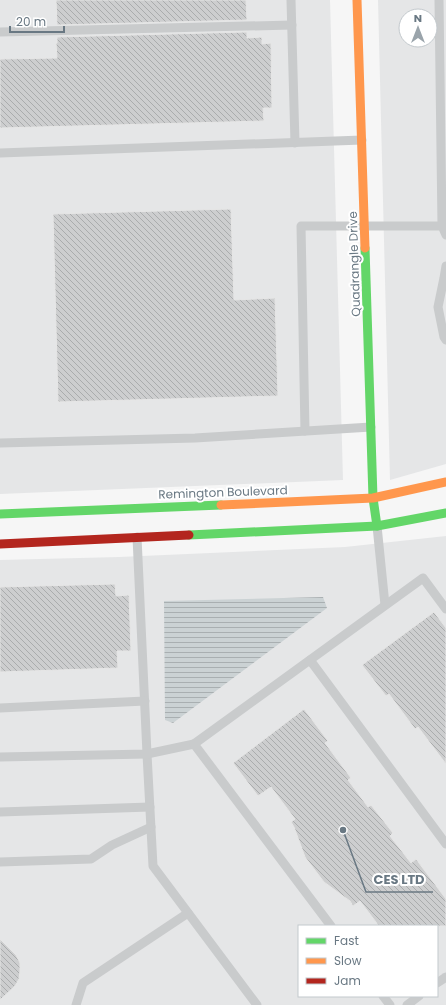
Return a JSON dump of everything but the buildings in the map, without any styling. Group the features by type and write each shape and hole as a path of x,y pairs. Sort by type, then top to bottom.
{"street":[{"name":"Quadrangle Drive","path":"357,0 373,498 377,526"},
{"name":"Remington Boulevard","path":"0,514 373,498 446,482"},
{"path":"0,544 377,526 446,513"}],"lane":[{"path":"291,0 295,143"},
{"path":"439,0 444,225 446,235"},
{"path":"0,32 292,25"},
{"path":"0,154 362,140"},
{"path":"306,431 301,226 444,225"},
{"path":"446,266 445,278 438,307 444,337 446,340"},
{"path":"0,443 195,438 371,427"},
{"path":"377,526 385,605"},
{"path":"137,537 153,866 258,1005"},
{"path":"0,757 147,754 194,744 423,578 446,609"},
{"path":"310,660 446,844"},
{"path":"0,708 145,701"},
{"path":"194,744 330,925"},
{"path":"0,812 150,807"},
{"path":"0,862 91,858 112,845 151,827"},
{"path":"76,1005 83,983 188,912"},
{"path":"384,997 390,1005"},
{"path":"407,1005 418,997"}],"shaded area":[{"path":"0,0 330,0 343,480 0,494"},
{"path":"378,0 446,0 446,464 390,480"},
{"path":"446,536 446,1005 0,1005 0,560 119,557 345,547"},
{"path":"323,597 327,608 173,723 165,720 164,601"}],"traffic: fast":[{"path":"365,248 373,498 377,526"},
{"path":"0,514 221,505"},
{"path":"189,535 377,526 446,513"}],"traffic: slow":[{"path":"357,0 365,248"},
{"path":"221,505 373,498 446,482"}],"traffic: jam":[{"path":"0,544 189,535"}],"place":[{"name":"CES LTD","path":"343,830"}]}
